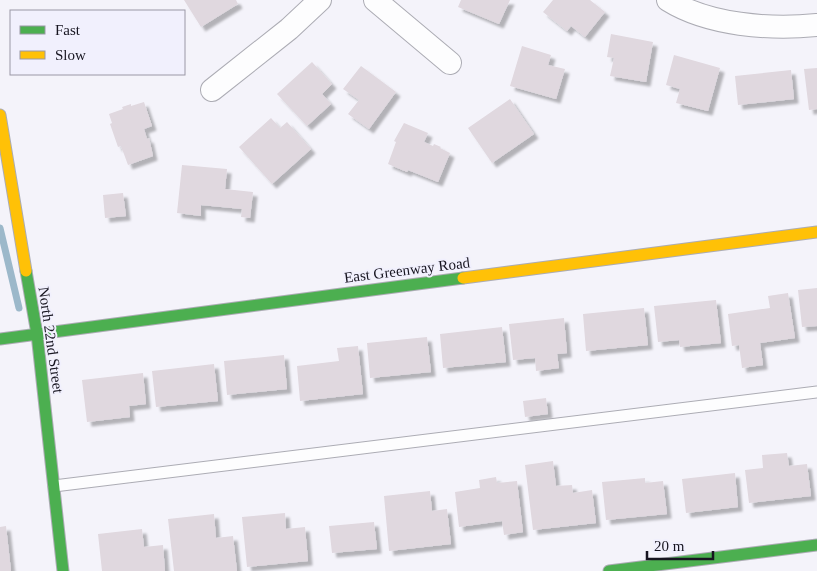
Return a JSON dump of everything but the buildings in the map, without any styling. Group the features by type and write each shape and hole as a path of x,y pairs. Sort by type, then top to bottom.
{"street":[{"path":"212,90 289,29 320,0"},
{"path":"375,0 450,63"},
{"path":"668,0 683,9 746,25 801,27 817,25"},
{"name":"North 22nd Street","path":"0,115 5,167 37,334 63,571"},
{"name":"East Greenway Road","path":"0,339 817,232"},
{"path":"609,571 817,545"}],"lane":[{"path":"54,486 817,392"}],"waterway":[{"path":"0,228 19,308"}],"traffic: fast":[{"path":"26,271 37,334 63,571"},
{"path":"0,339 463,278"},
{"path":"609,571 817,545"}],"traffic: slow":[{"path":"0,115 26,271"},
{"path":"463,278 817,232"}]}
